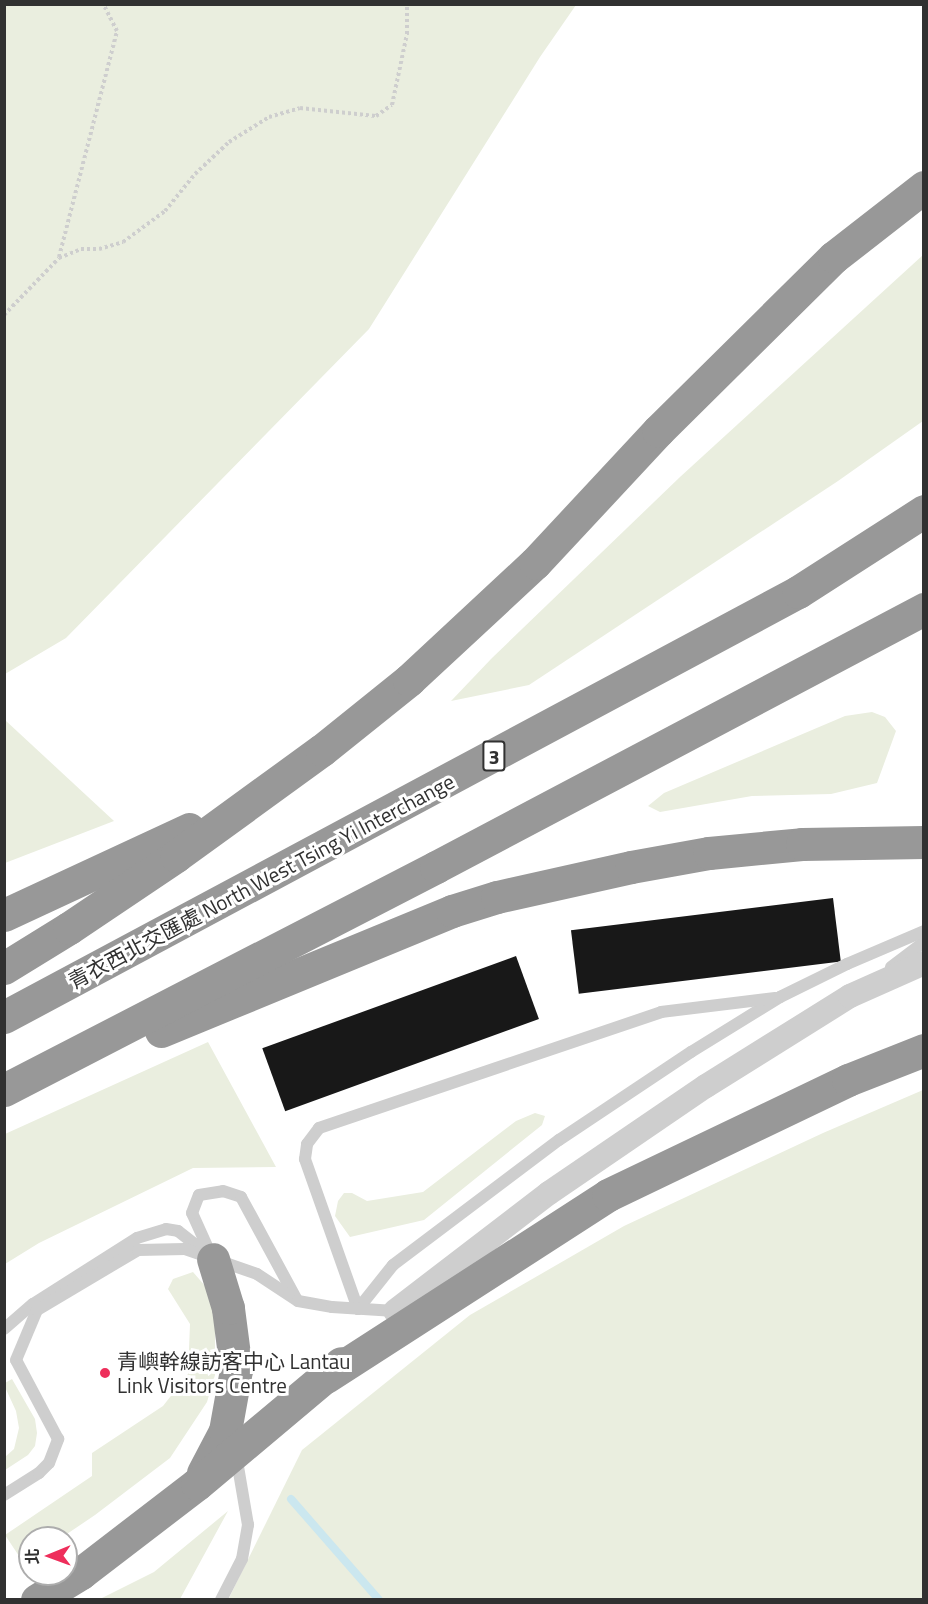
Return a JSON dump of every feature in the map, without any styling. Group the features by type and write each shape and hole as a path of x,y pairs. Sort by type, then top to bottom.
{"highway":[{"path":"4,968 69,928 176,856 322,750 417,672 535,563 658,431 834,257 924,187"},
{"path":"884,219 924,201"},
{"name":"青衣西北交匯處 North West Tsing Yi Interchange","path":"4,1017 798,592 924,511"},
{"path":"9,1088 436,867 924,609"},
{"path":"815,665 924,632"},
{"path":"4,915 165,839 235,811"},
{"path":"9,1088 131,1044 452,911 497,897 631,867 708,853 802,844 916,842"},
{"path":"326,1377 608,1195 872,1070 924,1050"},
{"path":"197,1484 225,1431 236,1370 228,1308 213,1259"},
{"path":"37,1599 81,1573 236,1454 326,1377 395,1311"}],"street":[{"path":"395,1311 559,1186 706,1086 850,996 924,963"}],"lane":[{"path":"358,1309 393,1265 559,1140 691,1052 780,998 847,964 924,931"},
{"path":"850,996 924,942"},
{"path":"358,1309 305,1159 307,1144 318,1128 661,1012 780,998"},
{"path":"213,1259 192,1213 200,1195 223,1191 241,1197 298,1301"},
{"path":"4,1329 33,1305 137,1238 166,1229 178,1231 213,1259"},
{"path":"4,1495 39,1473 49,1463 58,1439 10,1358 37,1311 138,1250 184,1249 257,1274 298,1301 358,1309 395,1311"},
{"path":"221,1599 242,1559 248,1525 236,1454"}],"path":[{"path":"59,258 117,31 103,4"},
{"path":"4,315 59,258 81,249 99,249 123,242 165,211 195,174 229,142 269,117 300,108 376,116 392,105 407,34 407,4"}],"shaded area":[{"path":"4,5 576,5 540,57 369,329 66,638 5,674"},
{"path":"923,255 923,421 838,481 529,685 451,701 492,658 680,477"},
{"path":"872,712 885,717 896,731 877,783 831,794 752,796 660,812 648,806 664,793 845,716"},
{"path":"5,720 114,821 5,863"},
{"path":"208,1042 276,1167 193,1168 39,1243 5,1264 5,1134"},
{"path":"923,1090 923,1599 228,1600 302,1450 470,1315 624,1226 823,1133"},
{"path":"535,1113 545,1116 542,1125 424,1220 350,1237 335,1216 338,1201 344,1193 352,1193 367,1201 423,1192 516,1121"},
{"path":"193,1272 206,1287 215,1313 215,1375 207,1402 170,1458 78,1526 18,1526 92,1476 92,1453 163,1406 188,1374 190,1324 168,1289 173,1279"},
{"path":"12,1379 35,1419 37,1433 35,1446 28,1455 5,1470 5,1457 14,1449 19,1428 16,1411 5,1387 5,1383"},
{"path":"228,1511 180,1599 100,1599 154,1572"},
{"path":"18,1526 18,1554 5,1535"}],"building":[{"path":"833,898 841,962 579,994 571,930"},
{"path":"516,956 539,1019 285,1111 262,1048"}],"waterway":[{"path":"291,1499 379,1600"}],"place":[{"name":"青嶼幹線訪客中心 Lantau Link Visitors Centre","path":"105,1373"}]}
